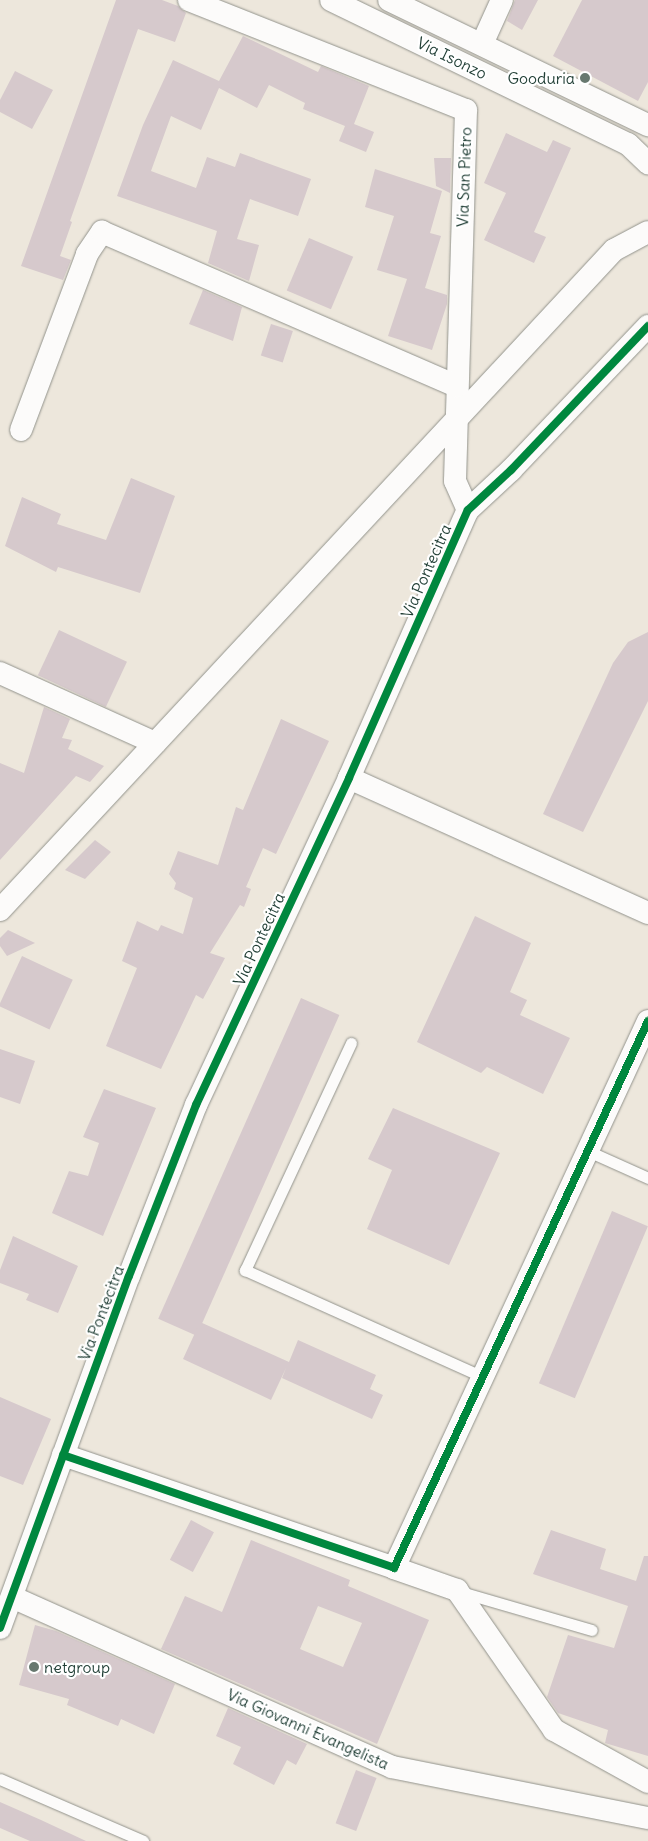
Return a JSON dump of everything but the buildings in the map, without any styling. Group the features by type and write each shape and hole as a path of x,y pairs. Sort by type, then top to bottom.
{"street":[{"name":"Via San Pietro","path":"189,0 466,110 455,418 455,481 468,510"},
{"name":"Via Isonzo","path":"331,0 628,144 648,163"},
{"name":"Via Isonzo","path":"389,0 648,125"},
{"path":"482,44 502,0"},
{"path":"21,430 87,254 102,232 457,386"},
{"path":"0,910 455,418 614,250 648,232"},
{"name":"Via Pontecitra","path":"0,1628 63,1455 196,1105 349,778 468,510 511,470 648,326"},
{"path":"0,672 155,743"},
{"path":"349,778 648,913"},
{"path":"394,1568 588,1151 646,1031"},
{"path":"63,1455 457,1590 554,1730 648,1782"},
{"name":"Via Giovanni Evangelista","path":"12,1598 392,1767 648,1818"}],"lane":[{"path":"351,1043 245,1270 483,1377"},
{"path":"588,1151 648,1178"},
{"path":"457,1590 592,1630"},
{"path":"0,1778 143,1841"}],"cycle path":[{"path":"0,1628 129,1276 196,1105 349,778 468,510 511,470 648,326"},
{"path":"63,1455 394,1568 648,1021"}],"place":[{"name":"Gooduria","path":"585,78"},
{"name":"netgroup","path":"34,1667"}]}
